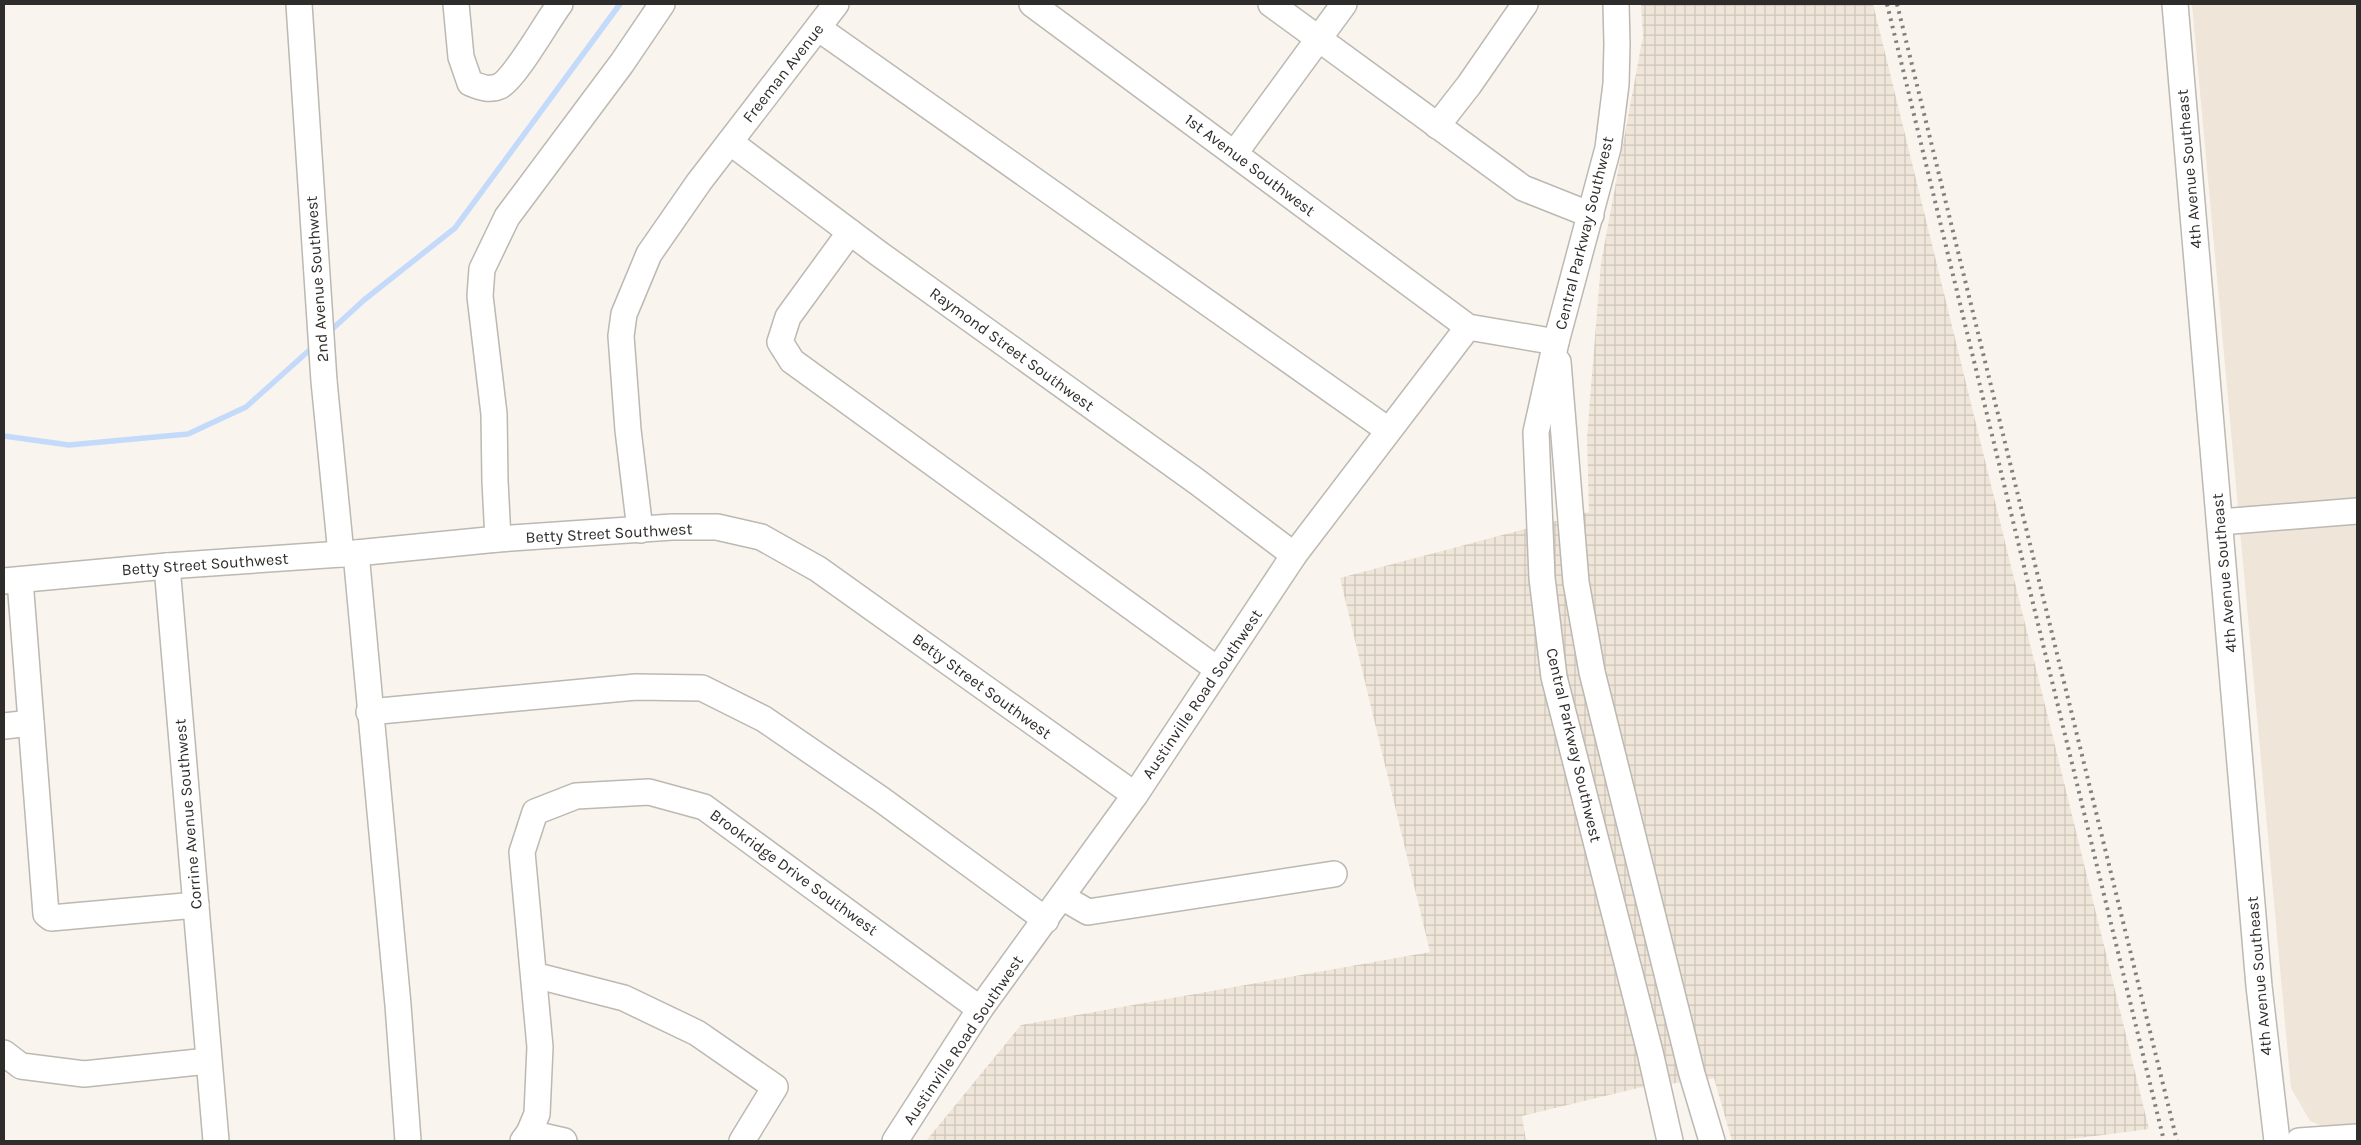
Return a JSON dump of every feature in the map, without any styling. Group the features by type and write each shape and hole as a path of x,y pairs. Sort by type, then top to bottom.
{"street":[{"name":"2nd Avenue Southwest","path":"300,4 324,380 369,712 398,1005 408,1141"},
{"path":"456,4 461,57 470,83 484,89 500,86 520,64 560,4"},
{"path":"498,539 494,481 494,414 480,296 482,269 507,217 594,102 662,4"},
{"name":"Freeman Avenue","path":"640,530 628,430 621,336 624,314 649,254 730,142 836,4"},
{"name":"1st Avenue Southwest","path":"1032,4 1468,328"},
{"path":"1271,4 1523,188 1591,215"},
{"path":"1235,153 1344,4"},
{"path":"1437,126 1469,86 1525,4"},
{"name":"Central Parkway Southwest","path":"1616,4 1618,44 1616,84 1608,148 1556,342 1536,432 1537,494 1547,627 1554,677 1650,1052 1670,1141"},
{"name":"4th Avenue Southeast","path":"2175,4 2259,986 2270,1095 2277,1141"},
{"path":"818,28 1388,430"},
{"name":"Raymond Street Southwest","path":"730,142 850,232 1196,481 1294,555"},
{"path":"850,232 788,316 780,342 792,361 1217,670"},
{"path":"1468,328 1556,342"},
{"name":"Austinville Road Southwest","path":"895,1141 980,1009 1046,920 1134,795 1294,555 1468,328"},
{"name":"Central Parkway Southwest","path":"1556,342 1565,429 1576,582 1592,672 1692,1074 1712,1141"},
{"path":"2220,522 2357,511"},
{"name":"Betty Street Southwest","path":"12,580 167,566 348,554 498,539 672,527 717,527 760,537 818,569 1134,795"},
{"name":"Corrine Avenue Southwest","path":"167,566 216,1141"},
{"path":"12,580 31,723 46,914 51,918 196,905"},
{"path":"369,712 636,687 702,688 764,719 882,800 1046,920"},
{"path":"4,726 31,723"},
{"name":"Brookridge Drive Southwest","path":"526,1137 537,1114 540,1047 522,852 535,812 576,796 648,792 704,807 980,1009"},
{"path":"1062,897 1088,912 1334,874"},
{"path":"534,976 624,998 697,1033 775,1087 742,1141"},
{"path":"4,1054 22,1066 84,1074 208,1061"},
{"path":"526,1137 564,1141"},
{"path":"2299,1141 2357,1137"}],"shaded area":[{"path":"1641,4 1873,4 2149,1129 2056,1141 1732,1141 1714,1078 1638,1088 1522,1116 1526,1141 926,1141 1021,1025 1430,952 1340,578 1589,512 1587,437 1601,263 1643,36"},
{"path":"2192,4 2357,4 2357,1125 2327,1128 2310,1121 2291,1088"}],"waterway":[{"path":"328,333 364,300 455,228 620,4"},
{"path":"4,436 69,445 188,434 246,407 314,346"}],"railway":[{"path":"1887,4 2164,1141"},
{"path":"1897,4 2177,1141"}]}
